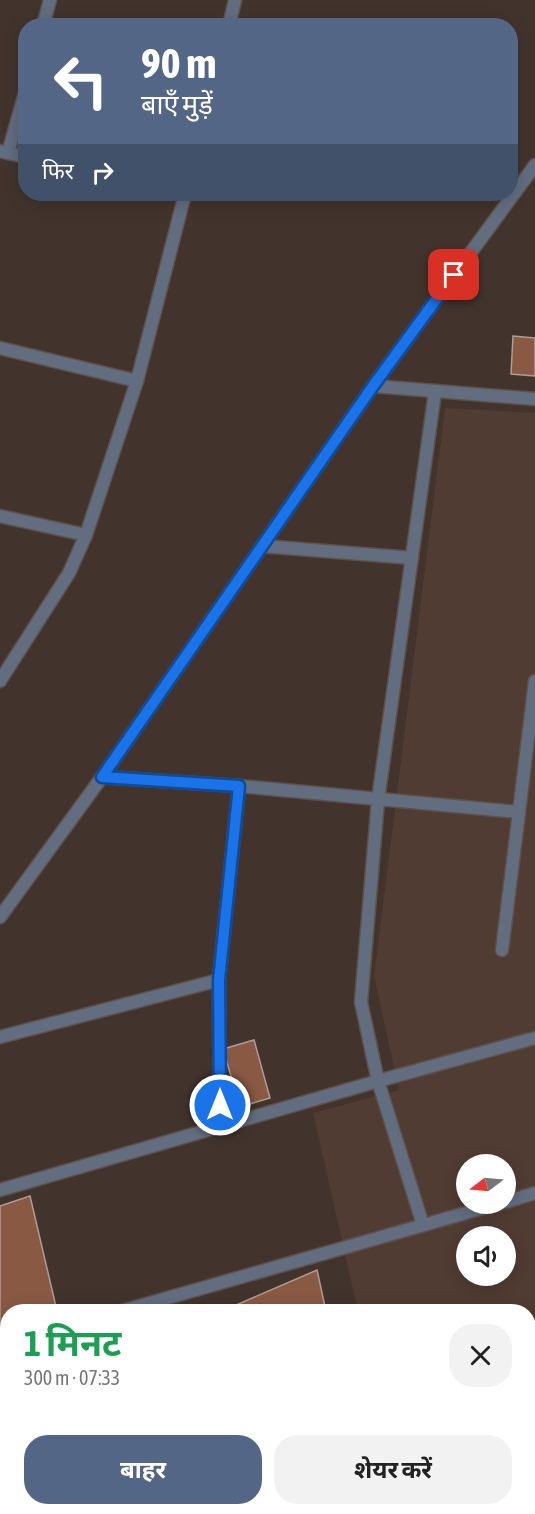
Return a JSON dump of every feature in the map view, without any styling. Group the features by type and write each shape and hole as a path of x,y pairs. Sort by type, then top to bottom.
{"street":[{"path":"45,18 50,0"},
{"path":"231,18 236,0"},
{"path":"4,152 18,112"},
{"path":"518,188 535,165"},
{"path":"0,681 69,573 86,536 137,381 183,201"},
{"path":"0,917 102,777 373,386 509,201"},
{"path":"0,348 137,381"},
{"path":"373,386 535,399"},
{"path":"423,1225 378,1081 361,1002 378,800 435,392"},
{"path":"0,516 86,536"},
{"path":"262,546 412,558"},
{"path":"502,950 535,681"},
{"path":"102,777 239,786 519,812"},
{"path":"220,1126 219,980 239,786"},
{"path":"0,1037 219,980"},
{"path":"0,1190 535,1038"},
{"path":"516,1199 535,1193"},
{"path":"146,1304 462,1214"}],"shaded area":[{"path":"445,408 535,413 535,1304 356,1304 313,1113 399,1090 374,976"}],"building":[{"path":"513,336 535,338 535,376 511,374"},
{"path":"254,1040 270,1098 240,1107 223,1049"},
{"path":"30,1196 55,1304 0,1304 0,1206"},
{"path":"317,1270 324,1304 239,1304"}],"route":[{"path":"220,1105 219,980 239,786 102,777 373,386 454,275"}]}
